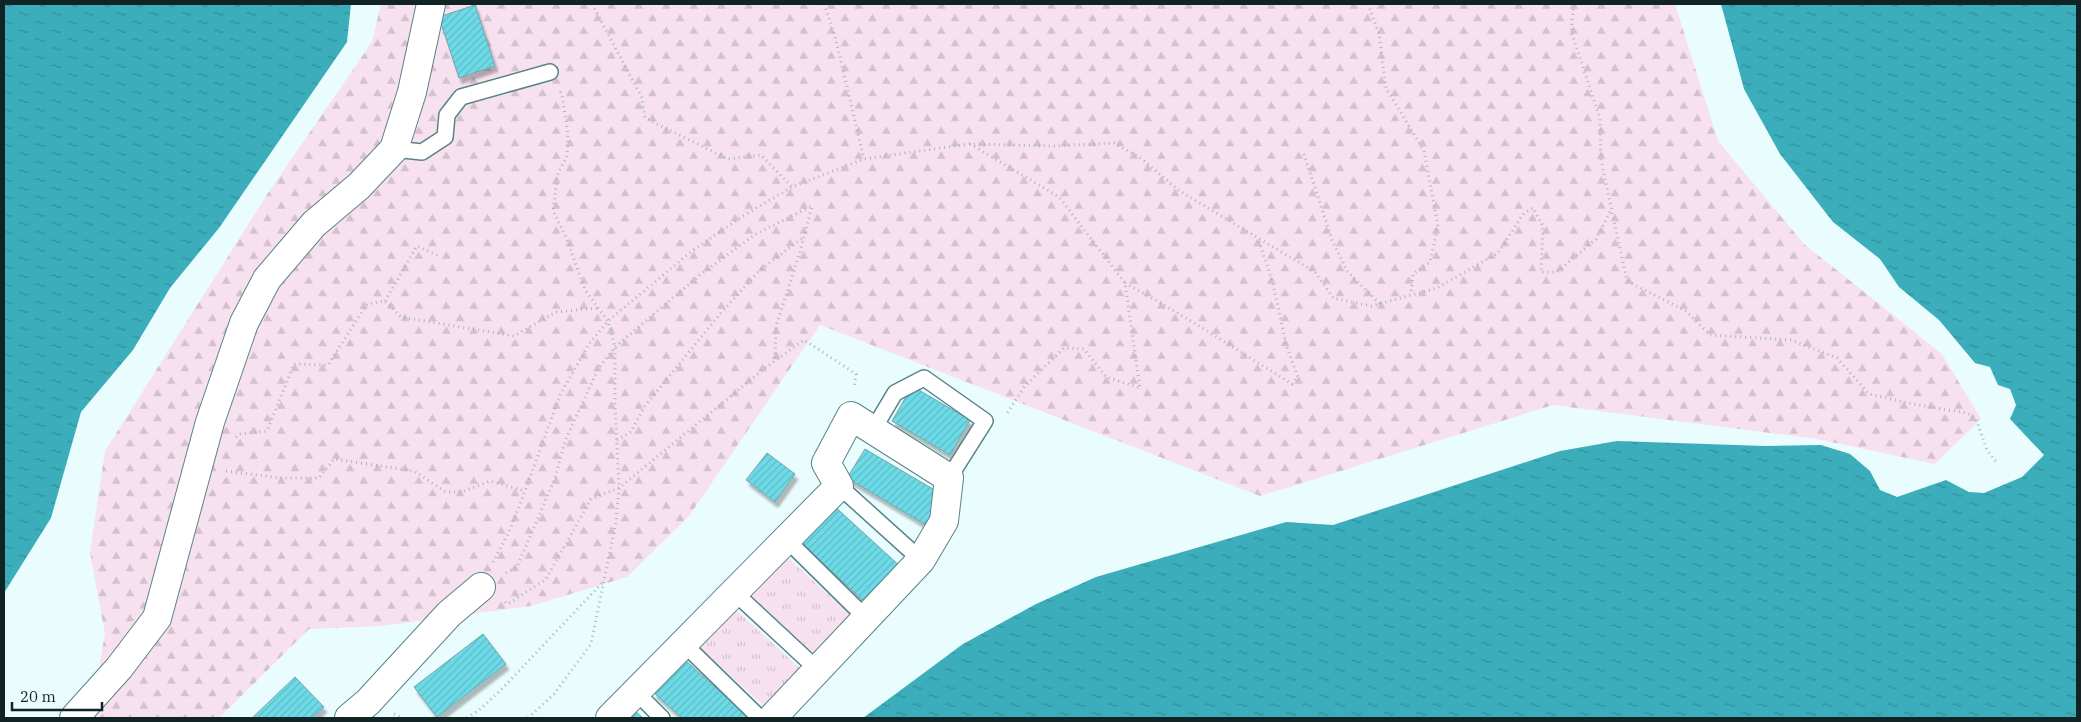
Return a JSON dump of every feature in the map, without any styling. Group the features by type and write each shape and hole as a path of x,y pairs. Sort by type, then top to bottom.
{"street":[{"path":"74,718 119,668 157,618 210,422 244,323 267,279 314,224 359,186 394,149 412,92 431,4"},
{"path":"610,718 839,486 826,463 862,423 949,478 944,521 920,560 772,718"},
{"path":"349,718 368,702 449,614 481,587"}],"lane":[{"path":"394,149 422,152 445,137 448,115 461,97 550,72"},
{"path":"862,423 895,392 924,378 985,421 949,478"},
{"path":"839,486 920,560"},
{"path":"786,540 866,618"},
{"path":"734,592 818,670"},
{"path":"684,644 760,718"},
{"path":"636,692 662,718"}],"path":[{"path":"592,4 642,98 645,118 728,159 761,155 792,188"},
{"path":"824,4 834,36 864,159"},
{"path":"1368,4 1379,34 1386,88 1424,151 1438,226 1430,262 1413,274 1411,294"},
{"path":"1574,4 1571,31 1600,119 1601,160 1627,281 1686,311 1710,335 1791,340 1837,358 1869,394 1967,413 1976,419 1988,450 1997,463"},
{"path":"528,718 554,694 591,644 616,522 619,488 615,347 608,321 585,290 566,237 553,210 558,173 567,156 568,134 562,95 550,72"},
{"path":"481,587 509,532 560,395 589,344 608,321 692,251 743,216 792,188 864,159 969,144 1054,146 1114,143 1142,160 1178,190 1315,272 1333,298 1371,306 1437,288 1498,253 1524,213 1533,208 1542,226 1541,272 1557,272 1596,238 1612,208"},
{"path":"969,144 1059,197 1125,283 1164,304 1292,384 1298,377 1287,348 1273,284 1258,238"},
{"path":"1304,154 1332,240 1346,271 1380,304"},
{"path":"481,587 517,567 555,478 565,441 598,369 615,347 701,274 756,234 812,206 776,326 775,361"},
{"path":"617,440 631,432 644,407 720,314 760,270 804,236"},
{"path":"385,301 417,246 439,256"},
{"path":"1010,409 1025,386 1064,348 1084,349 1106,377 1140,388 1125,283"},
{"path":"385,301 401,317 514,336 556,312 599,308"},
{"path":"233,440 239,434 267,431 294,364 328,365 367,304 385,301"},
{"path":"481,587 508,604 546,579 591,499 619,488 775,361 804,340 856,374 862,423"},
{"path":"198,467 280,478 319,478 334,459 414,471 446,492 462,492 490,481 525,490"},
{"path":"467,718 478,712 603,583"}],"green space":[{"path":"381,4 1675,4 1718,141 1804,244 1942,354 1981,419 1935,464 1817,439 1553,405 1260,496 820,325 689,516 627,577 531,606 381,626 309,629 219,718 90,718 105,634 90,552 105,451 268,193 372,42"},
{"path":"785,555 853,617 817,656 749,595"},
{"path":"735,609 801,669 766,708 699,647"}],"water":[{"path":"4,4 351,4 347,42 219,228 170,288 133,350 81,412 51,518 4,593"},
{"path":"1721,4 2077,4 2077,718 863,718 963,644 1036,604 1096,577 1286,522 1333,525 1560,451 1617,441 1765,446 1821,445 1850,454 1870,471 1880,490 1897,497 1946,480 1969,492 1984,493 2022,477 2044,455 2010,419 2016,405 2010,389 1998,385 1990,367 1975,363 1939,320 1899,287 1880,259 1833,222 1780,154 1744,89"}],"building":[{"path":"475,5 495,66 459,78 439,17"},
{"path":"912,386 970,420 950,455 892,421"},
{"path":"865,449 943,495 926,525 847,478"},
{"path":"767,453 795,474 775,502 746,480"},
{"path":"832,504 902,568 868,605 798,540"},
{"path":"483,634 506,664 437,717 414,687"},
{"path":"683,658 749,718 682,718 653,692"},
{"path":"295,677 324,707 312,718 252,718"},
{"path":"634,710 643,718 627,718"}]}
